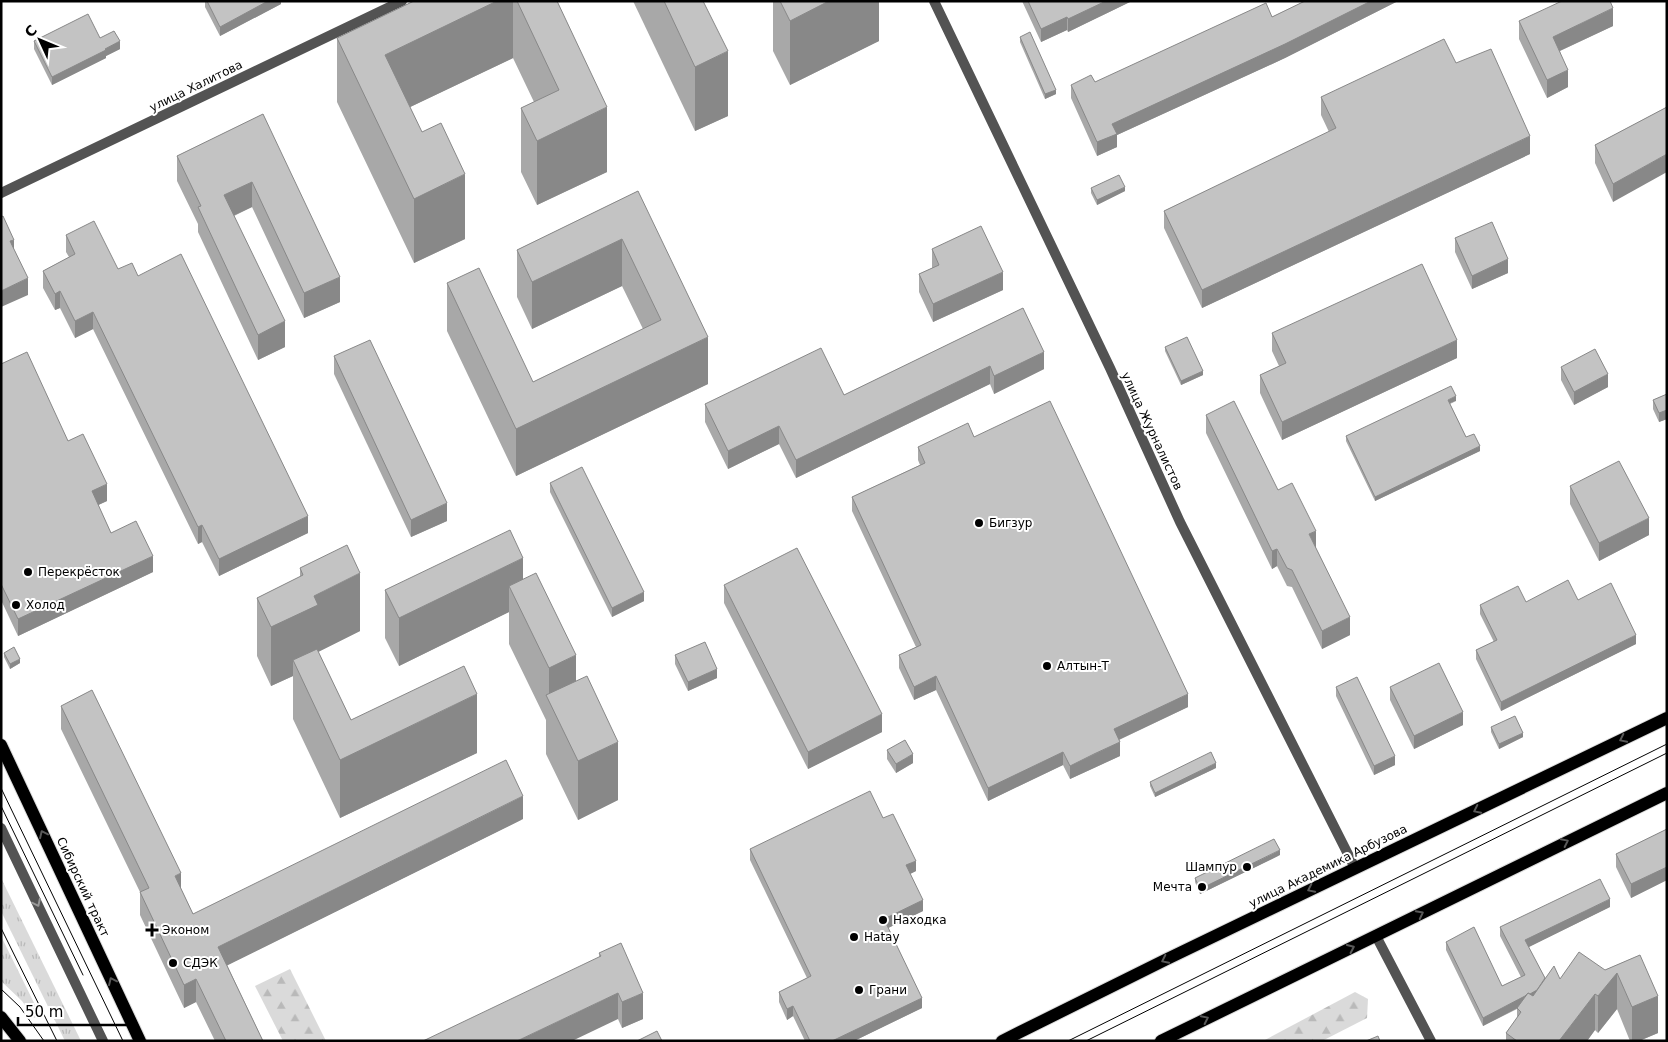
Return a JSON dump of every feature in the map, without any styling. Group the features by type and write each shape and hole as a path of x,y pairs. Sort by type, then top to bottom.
{"main road":[{"name":"улица Академика Арбузова","path":"1002,1041 1667,718"},
{"name":"Сибирский тракт","path":"1,745 140,1041"},
{"path":"1161,1041 1667,792"},
{"path":"1,1017 20,1041"}],"street":[{"name":"улица Халитова","path":"1,193 402,1"},
{"name":"улица Журналистов","path":"934,1 1106,359 1180,522 1355,868"},
{"path":"1,828 103,1041"},
{"path":"1376,936 1431,1041"}],"green space":[{"path":"1,878 81,1041 65,1041 1,911"},
{"path":"1,936 40,1015 34,1018 22,1001 1,981"},
{"path":"290,969 326,1041 283,1041 255,986"},
{"path":"1355,992 1368,999 1367,1018 1322,1041 1263,1041"}],"building":[{"path":"207,1 268,1 220,27"},
{"path":"414,1 497,1 385,55 422,132 441,123 465,174 414,199 337,38"},
{"path":"517,1 557,1 607,107 537,141 521,108 559,90"},
{"path":"664,1 703,1 728,51 695,67"},
{"path":"780,1 829,1 790,21"},
{"path":"1028,1 1106,1 1041,29"},
{"path":"1305,1 1371,1 1285,44 1112,124 1117,134 1097,142 1071,85 1091,75 1095,82 1266,3 1272,17"},
{"path":"1562,1 1610,1 1613,8 1553,37 1568,70 1547,80 1519,21"},
{"path":"88,14 100,38 114,31 120,41 52,77 34,41"},
{"path":"1030,32 1056,90 1045,94 1020,37"},
{"path":"1444,39 1456,63 1491,49 1530,136 1202,290 1164,211 1336,128 1321,97"},
{"path":"1667,107 1667,154 1613,184 1595,145"},
{"path":"263,114 340,277 304,293 252,182 224,195 285,321 258,335 198,207 201,206 177,156"},
{"path":"1119,175 1125,187 1097,200 1091,188"},
{"path":"638,191 708,337 516,429 447,283 479,268 533,382 661,320 622,239 532,282 517,250"},
{"path":"3,216 14,240 10,241 28,278 1,291 1,217"},
{"path":"94,221 118,269 132,263 138,276 181,254 308,516 219,559 202,525 198,527 93,312 75,321 60,291 55,294 43,271 75,254 66,235"},
{"path":"1492,222 1508,259 1472,276 1455,238"},
{"path":"981,226 1003,272 933,304 919,274 939,265 932,249"},
{"path":"1422,264 1457,340 1282,422 1260,375 1286,363 1272,333"},
{"path":"1023,308 1044,352 994,376 990,366 796,460 779,426 728,451 705,404 821,348 844,395"},
{"path":"1187,337 1203,371 1181,381 1165,347"},
{"path":"370,340 447,503 411,520 334,356"},
{"path":"1595,349 1608,374 1574,392 1561,367"},
{"path":"27,352 68,441 83,434 107,484 92,491 111,533 136,521 153,556 18,619 1,584 1,364"},
{"path":"1451,386 1456,396 1448,400 1466,437 1474,434 1480,446 1375,497 1346,436"},
{"path":"1667,394 1667,410 1659,413 1653,400"},
{"path":"1050,401 1188,694 1114,729 1120,742 1070,766 1063,752 988,788 936,676 914,687 899,655 921,645 852,497 925,463 918,447 968,423 974,437"},
{"path":"1234,401 1278,490 1292,483 1316,531 1309,534 1350,617 1322,631 1292,570 1287,568 1277,549 1272,551 1206,415"},
{"path":"1619,461 1649,518 1599,543 1570,486"},
{"path":"582,467 644,592 612,608 550,483"},
{"path":"510,530 523,558 399,618 385,590"},
{"path":"347,545 360,573 314,596 318,605 271,627 257,598 303,575 300,568"},
{"path":"797,548 882,714 808,752 724,585"},
{"path":"536,573 576,655 549,668 509,586"},
{"path":"1568,580 1578,600 1611,583 1636,635 1501,702 1476,650 1497,640 1480,605 1518,586 1526,602"},
{"path":"705,642 717,669 688,682 675,655"},
{"path":"14,647 20,659 10,664 4,653"},
{"path":"317,649 351,720 464,666 477,694 340,760 293,660"},
{"path":"1439,663 1463,712 1414,736 1390,687"},
{"path":"587,676 618,742 578,761 546,695"},
{"path":"1357,677 1395,756 1374,766 1336,687"},
{"path":"92,690 181,873 175,876 193,914 506,760 523,796 218,947 263,1041 226,1041 196,979 184,985 140,892 149,888 61,706"},
{"path":"1515,716 1523,733 1499,744 1491,727"},
{"path":"905,740 913,754 896,764 887,750"},
{"path":"1211,752 1216,763 1155,793 1150,782"},
{"path":"870,791 883,818 893,814 916,861 906,865 923,900 884,919 922,998 832,1041 810,1041 793,1006 787,1009 779,992 811,976 750,849"},
{"path":"1667,829 1667,867 1631,884 1616,854"},
{"path":"1274,839 1280,850 1200,889 1195,878"},
{"path":"1600,879 1610,899 1525,940 1545,978 1537,990 1483,1018 1446,942 1474,927 1502,986 1525,975 1500,927"},
{"path":"621,943 643,993 622,1002 618,993 517,1041 423,1041 601,956 599,953"},
{"path":"1579,952 1605,970 1640,955 1658,996 1632,1007 1617,973 1598,996 1595,994 1559,1041 1517,1041 1506,1033 1521,1012 1517,1008 1528,993 1533,996 1554,966 1560,979"},
{"path":"657,1031 662,1041 637,1041"},
{"path":"1378,1036 1380,1041 1366,1041"}],"tram line":[{"path":"1068,1041 1667,744"},
{"path":"1086,1041 1667,753"},
{"path":"1,788 123,1041"},
{"path":"1,806 83,975"},
{"path":"1,928 57,1041"},
{"path":"1,989 20,1007 44,1041"}],"place":[{"name":"Бигзур","path":"979,523"},
{"name":"Перекрёсток","path":"28,572"},
{"name":"Холод","path":"16,605"},
{"name":"Алтын-Т","path":"1047,666"},
{"name":"Шампур","path":"1247,867"},
{"name":"Мечта","path":"1202,887"},
{"name":"Находка","path":"883,920"},
{"name":"Эконом","path":"152,930"},
{"name":"Hatay","path":"854,937"},
{"name":"СДЭК","path":"173,963"},
{"name":"Грани","path":"859,990"}]}
